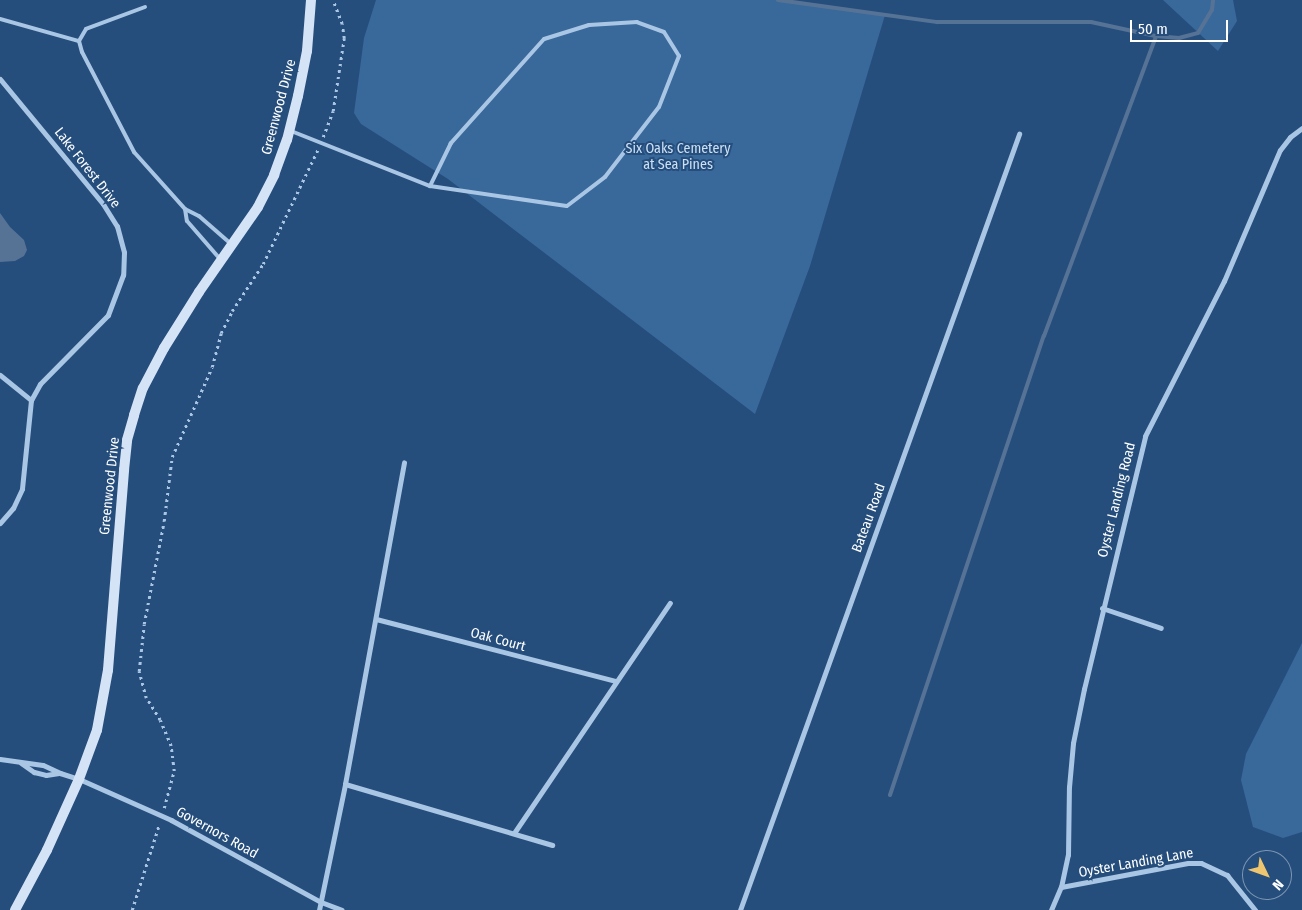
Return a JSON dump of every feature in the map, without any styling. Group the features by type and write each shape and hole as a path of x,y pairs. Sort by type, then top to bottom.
{"street":[{"name":"Greenwood Drive","path":"15,910 47,850 79,779 97,730 108,670 124,470 132,423 143,388 164,348 258,207 274,175 289,130 307,51 312,0"},
{"name":"Lake Forest Drive","path":"0,79 104,204 117,226 124,252 123,275 108,315 40,384 31,400 22,488 12,508 0,523"},
{"name":"Oyster Landing Road","path":"1051,910 1061,887 1068,855 1068,787 1073,743 1102,608 1145,436 1224,281 1280,150 1290,137 1302,128"},
{"name":"Bateau Road","path":"740,910 1019,134"},
{"path":"0,375 31,400"},
{"path":"319,910 345,784 404,462"},
{"path":"514,834 670,603"},
{"path":"1102,608 1161,628"},
{"name":"Oak Court","path":"376,619 615,682"},
{"path":"0,759 43,765 79,779"},
{"path":"21,763 34,772 46,775 60,773"},
{"name":"Governors Road","path":"79,779 162,816 321,902 342,910"},
{"path":"345,784 552,845"},
{"name":"Oyster Landing Lane","path":"1061,887 1188,862 1202,863 1227,875 1255,910"}],"lane":[{"path":"145,7 86,29 79,41 82,52 134,152 185,209 199,216 232,245"},
{"path":"0,19 79,41"},
{"path":"289,130 430,186 567,206 605,177 658,107 679,56 664,32 637,22 589,25 544,39 451,143 430,186"},
{"path":"185,209 187,221 221,261"}],"path":[{"path":"132,910 162,816 174,771 171,746 160,720 146,698 139,671 144,624 164,520 172,457 212,368 220,333 263,264 321,142 333,111 344,38 342,24 333,0"}],"green space":[{"name":"Six Oaks Cemetery at Sea Pines","path":"376,0 778,0 885,15 810,266 755,414 448,179 361,124 354,113 364,38"},
{"path":"1163,0 1233,0 1237,21 1218,51"},
{"path":"1302,643 1302,832 1283,838 1253,827 1241,780 1246,754"}],"shaded area":[{"path":"0,213 10,227 24,240 27,250 24,256 15,261 0,262"}],"waterway":[{"path":"778,0 937,22 1091,22 1156,36 1179,38 1198,33 1212,10 1213,0"},
{"path":"890,795 1044,336 1156,36"}]}
